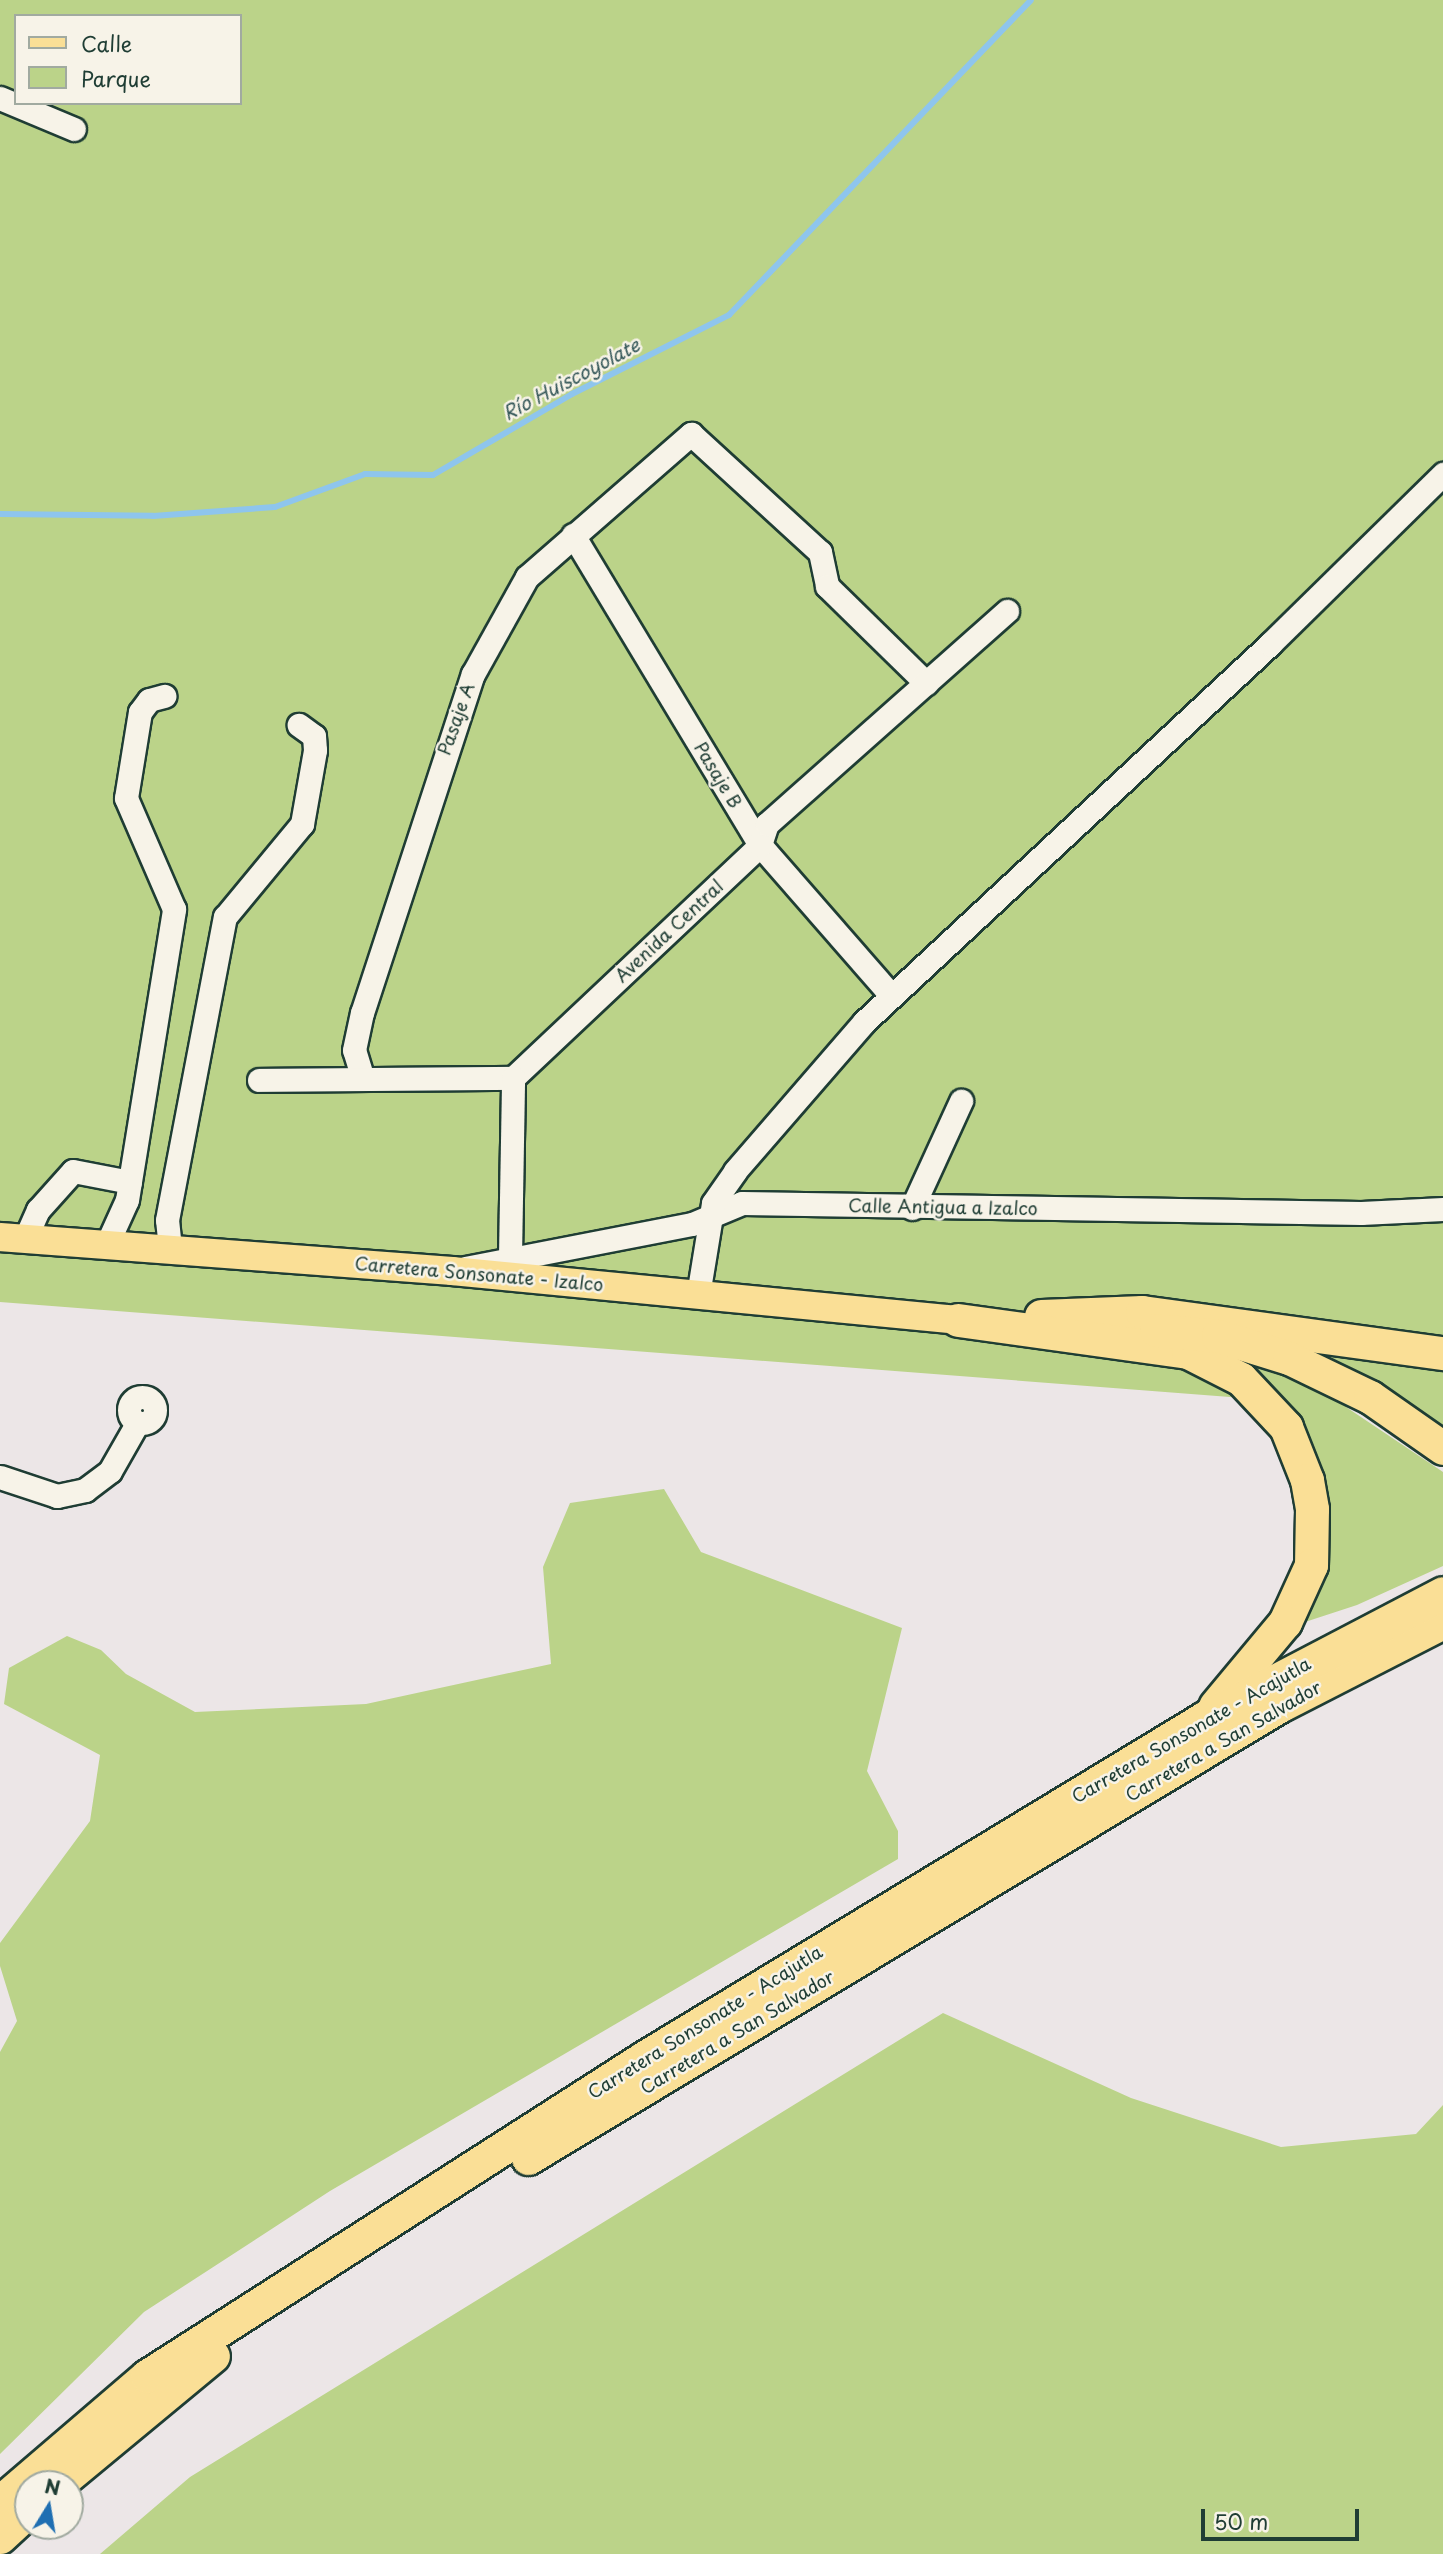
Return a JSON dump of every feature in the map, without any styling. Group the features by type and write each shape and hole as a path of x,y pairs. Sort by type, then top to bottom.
{"highway":[{"path":"958,1320 1142,1312 1443,1353"},
{"path":"958,1320 1197,1332 1242,1342 1348,1384 1443,1448"},
{"path":"958,1320 1188,1352 1241,1379 1286,1427 1300,1459 1312,1509 1311,1565 1285,1622 1206,1717"},
{"name":"Carretera Sonsonate - Acajutla","path":"0,2502 147,2376 645,2057 1206,1717 1443,1593"},
{"name":"Carretera a San Salvador","path":"75,2470 212,2357 442,2211 1268,1713 1443,1622"},
{"path":"0,2537 14,2524"}],"main road":[{"name":"Carretera Sonsonate - Izalco","path":"12,1238 452,1271 958,1320"}],"street":[{"path":"17,105 74,128"},
{"name":"Pasaje A","path":"363,1079 354,1050 362,1013 463,699 513,596 527,577 573,535 691,434 820,552 827,586 926,683"},
{"path":"698,1295 708,1219 735,1171 891,995 1270,644 1443,474"},
{"name":"Pasaje B","path":"573,535 760,845 891,995"},
{"name":"Avenida Central","path":"513,1078 760,845 767,824 1007,611"},
{"path":"107,1244 121,1220 130,1182 174,909 126,797 140,712 149,700 164,696"},
{"path":"170,1248 167,1220 225,917 302,824 315,750 314,736 299,726"},
{"path":"259,1080 513,1078 510,1256"},
{"path":"912,1208 961,1101"},
{"path":"12,1238 73,1171 130,1182"},
{"name":"Calle Antigua a Izalco","path":"452,1271 510,1256 708,1219 742,1203 912,1208 1361,1213 1443,1209"},
{"path":"0,1477 57,1496 85,1490 110,1471 138,1422"}],"green space":[{"path":"0,0 1443,0 1443,1429 1421,1412 1346,1407 1443,1472 1443,1566 1357,1605 1305,1622 1326,1567 1328,1501 1315,1453 1283,1401 0,1302"},
{"path":"664,1489 701,1552 902,1628 867,1771 898,1831 898,1859 330,2191 144,2312 0,2454 0,2052 17,2021 0,1966 0,1943 90,1821 100,1755 4,1704 9,1668 67,1636 101,1650 126,1674 195,1712 366,1704 551,1664 543,1567 570,1503"},
{"path":"943,2013 1131,2098 1281,2147 1416,2134 1443,2105 1443,2554 100,2554 190,2477"}],"waterway":[{"name":"Río Huiscoyolate","path":"0,514 153,516 275,507 365,474 433,475 572,394 729,315 1031,0"}]}
